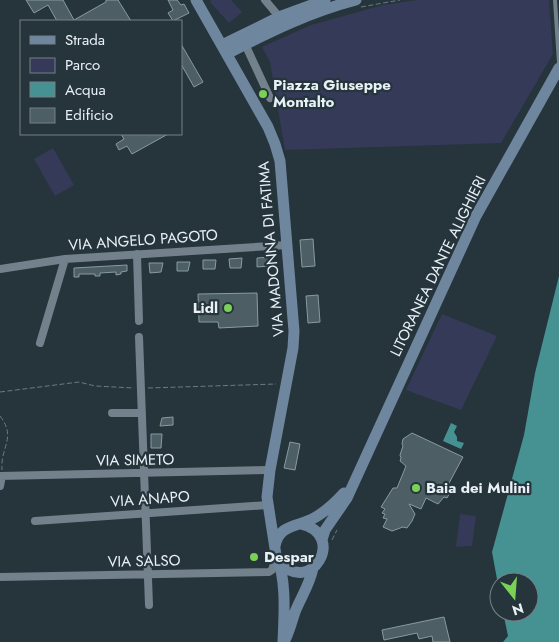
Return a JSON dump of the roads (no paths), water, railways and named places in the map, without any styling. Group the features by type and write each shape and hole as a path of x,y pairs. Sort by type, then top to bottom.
{"main road":[{"name":"VIA MADONNA DI FATIMA","path":"196,0 268,127 276,144 280,161 294,317 294,345 270,470 268,510 284,602 284,642"},
{"path":"224,49 325,0"},
{"path":"224,49 245,44 282,20 308,15 356,0"},
{"name":"LITORANEA DANTE ALIGHIERI","path":"353,482 476,216 559,68"},
{"path":"268,510 276,525 288,527 301,524 325,511 340,498 353,482"},
{"path":"322,540 325,530 343,505 353,482"},
{"path":"284,642 313,568 321,558 324,546 314,529 301,524"},
{"path":"288,527 279,536 277,555 283,566 295,572 308,571 313,568"}],"street":[{"path":"265,0 282,20"},
{"path":"245,44 270,98"},
{"name":"VIA ANGELO PAGOTO","path":"0,269 65,259 288,245"},
{"path":"137,254 139,321"},
{"path":"40,343 65,259"},
{"path":"139,337 149,605"},
{"path":"112,414 142,413"},
{"name":"VIA SIMETO","path":"1,476 270,470"},
{"path":"0,486 1,476"},
{"name":"VIA ANAPO","path":"35,521 146,513 268,510"},
{"name":"VIA SALSO","path":"0,577 268,572 272,570 277,555"}],"lane":[{"path":"555,0 559,63"}],"water":[{"path":"559,276 559,642 503,642 508,636 505,622 539,622 539,572 496,572 492,552 524,435 535,373"},
{"path":"451,423 457,426 454,432 457,441 464,443 461,449 443,441"}],"place":[{"name":"Piazza Giuseppe Montalto","path":"263,94"},
{"name":"Lidl","path":"228,308"},
{"name":"Baia dei Mulini","path":"416,488"},
{"name":"Despar","path":"254,557"}]}
